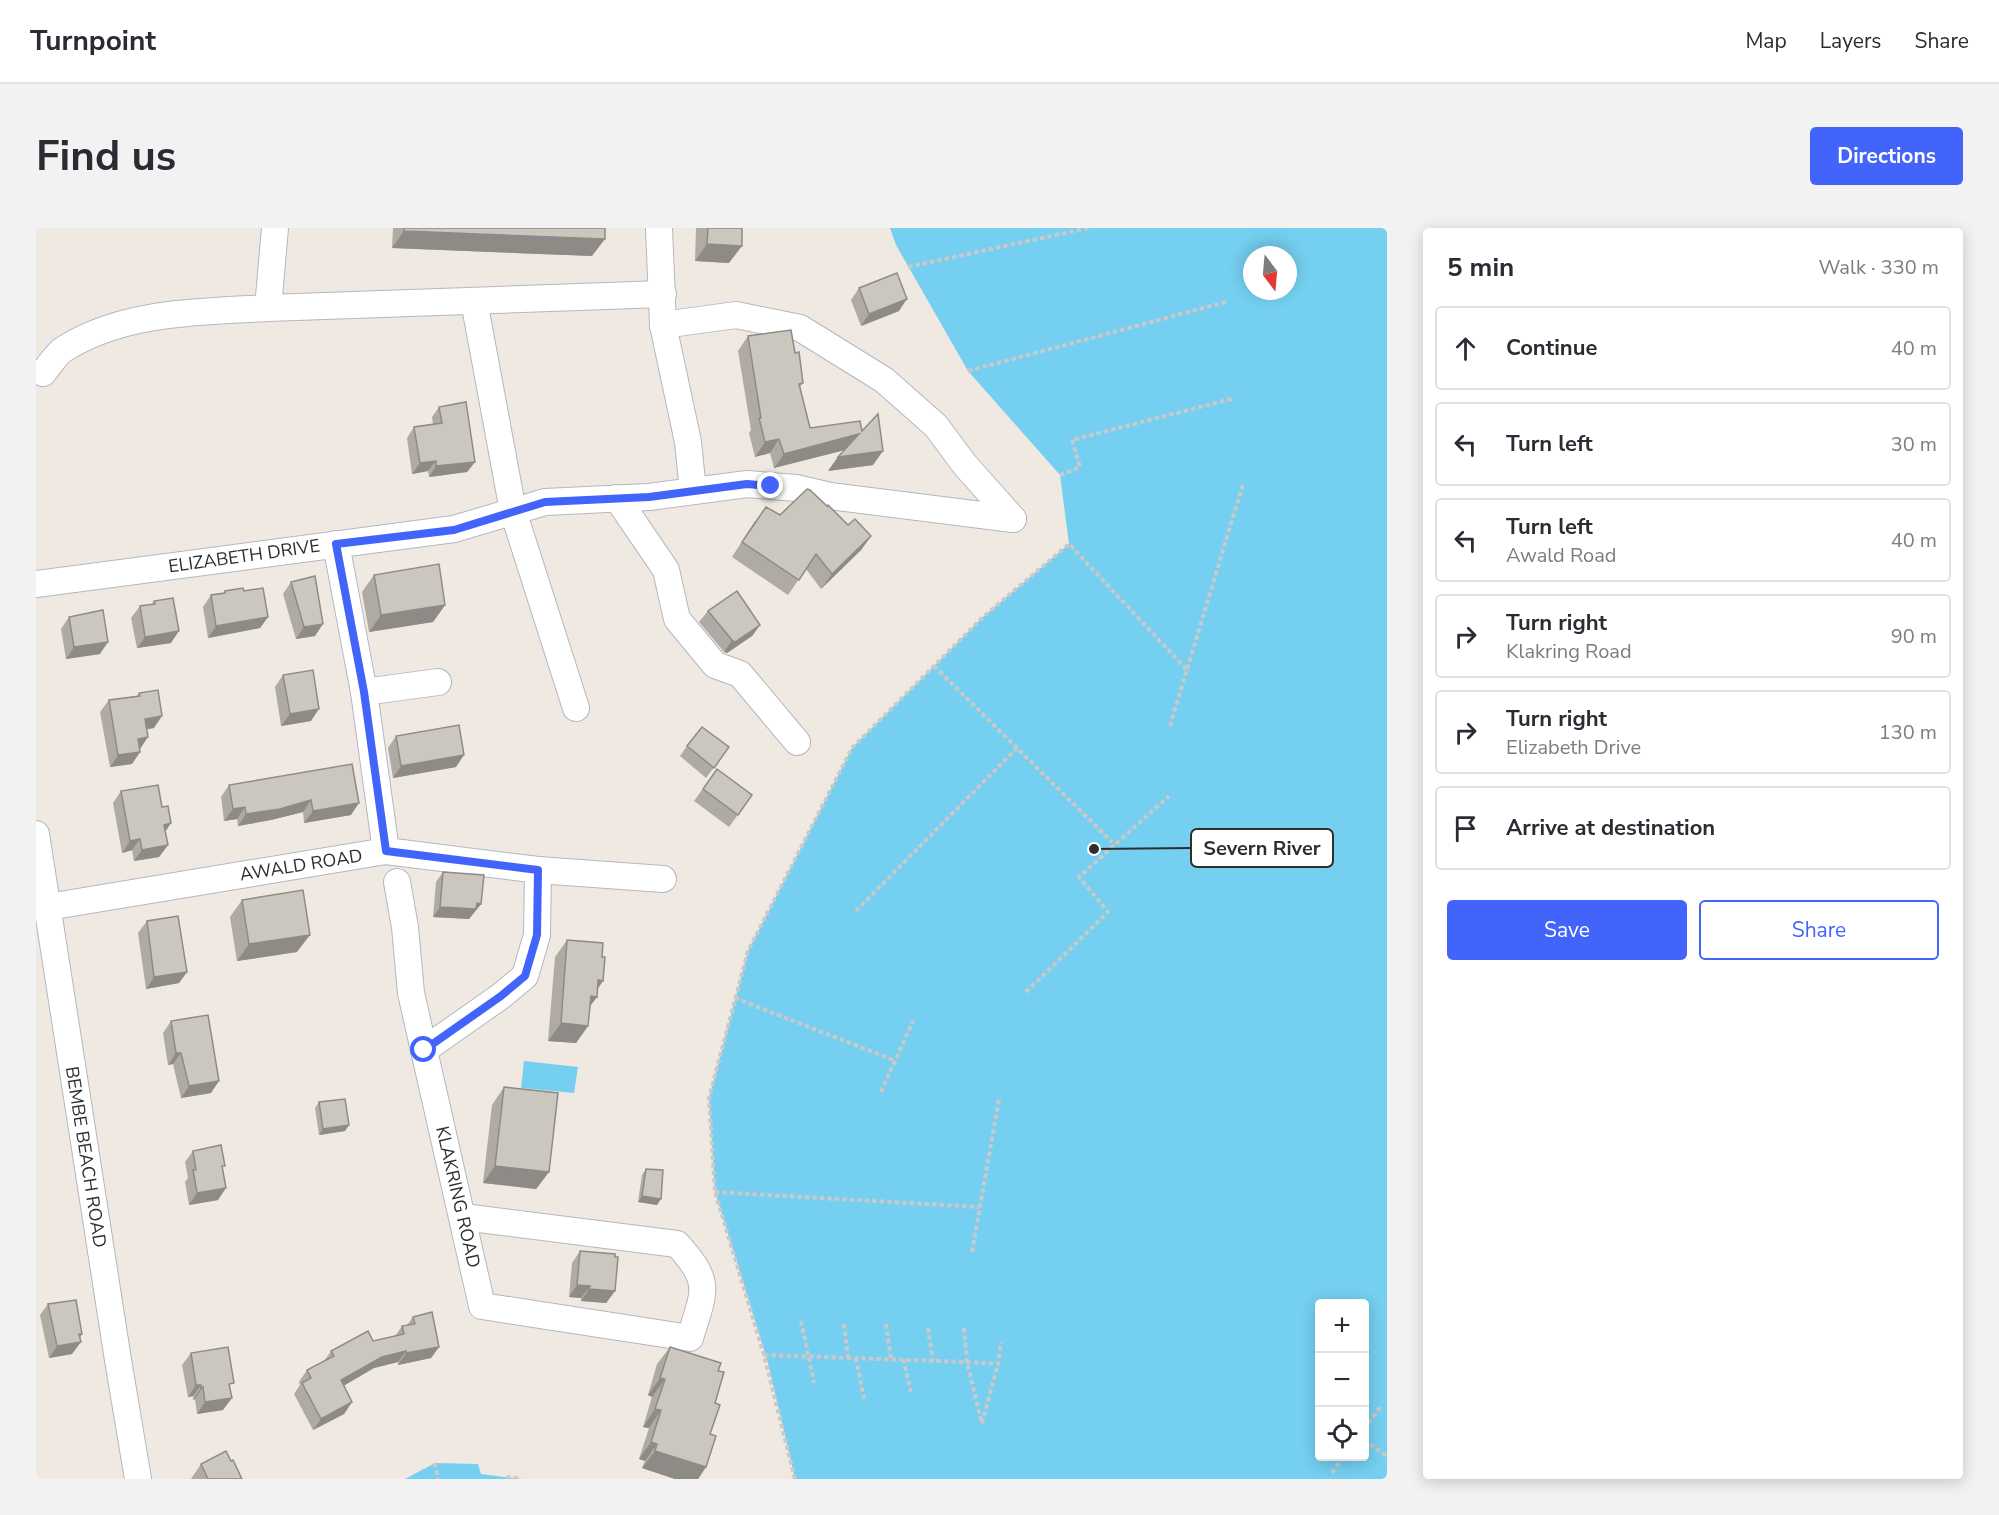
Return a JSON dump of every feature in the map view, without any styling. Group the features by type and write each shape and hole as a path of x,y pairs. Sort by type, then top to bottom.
{"street":[{"path":"268,308 275,228"},
{"path":"659,228 663,325 688,442 693,491"},
{"path":"43,373 62,350 98,332 133,321 185,313 663,294"},
{"path":"474,301 513,511 576,708"},
{"name":"ELIZABETH DRIVE","path":"36,584 454,530 545,502 649,497 747,484 796,488 830,496 1013,519 965,465 936,426 884,380 800,328 736,315 663,325"},
{"path":"617,498 666,570 676,618 715,665 740,674 797,742"},
{"path":"336,544 364,692 386,851"},
{"path":"364,692 438,682"},
{"name":"BEMBE BEACH ROAD","path":"36,834 138,1479"},
{"name":"AWALD ROAD","path":"48,907 386,851 538,870 663,879"},
{"path":"424,1050 501,996 525,976 537,935 538,870"},
{"name":"KLAKRING ROAD","path":"397,882 405,927 411,993 482,1306 690,1338 704,1290 694,1264 677,1244 463,1217"}],"path":[{"path":"908,267 1088,228"},
{"path":"968,371 1226,302"},
{"path":"1060,475 1080,467 1072,440 1235,398"},
{"path":"1170,726 1243,484"},
{"path":"795,1479 764,1355 715,1192 709,1098 748,951 852,748 983,617 1069,544 1189,672"},
{"path":"934,666 1112,842"},
{"path":"856,911 1017,748"},
{"path":"1026,992 1108,912 1079,877 1169,796"},
{"path":"735,998 896,1061"},
{"path":"881,1092 913,1021"},
{"path":"972,1252 999,1100"},
{"path":"715,1192 979,1207"},
{"path":"801,1321 814,1383"},
{"path":"844,1324 848,1358"},
{"path":"886,1324 891,1359"},
{"path":"928,1328 933,1360"},
{"path":"964,1328 967,1362 982,1424 998,1364 1001,1342"},
{"path":"764,1355 998,1364"},
{"path":"856,1358 864,1399"},
{"path":"903,1359 911,1392"},
{"path":"1369,1423 1381,1406"},
{"path":"1369,1443 1387,1456"},
{"path":"1332,1473 1340,1461"},
{"path":"435,1463 438,1479"},
{"path":"508,1479 508,1477 521,1479"}],"water":[{"path":"890,228 1387,228 1387,1479 795,1479 768,1363 715,1192 709,1098 748,951 852,748 983,617 1069,544 1060,475 968,371 896,245"},
{"path":"524,1061 578,1067 574,1093 521,1088"},
{"path":"435,1463 478,1464 481,1474 521,1479 405,1479"}],"building":[{"path":"404,228 605,228 605,239 404,231"},
{"path":"708,228 742,228 742,246 707,244"},
{"path":"897,273 907,299 869,314 859,288"},
{"path":"791,330 795,353 799,352 803,383 799,384 810,428 860,421 862,431 878,414 883,451 838,457 859,434 784,454 779,439 765,442 759,418 761,418 748,336"},
{"path":"466,402 475,462 436,466 436,461 420,463 414,427 442,423 439,407"},
{"path":"807,489 828,505 848,525 855,519 871,536 832,574 816,554 799,580 742,542 766,507 780,515"},
{"path":"439,564 445,605 381,615 374,575"},
{"path":"315,576 323,624 304,627 291,582"},
{"path":"243,588 244,591 263,588 268,617 216,626 211,595"},
{"path":"737,591 760,625 735,642 708,611"},
{"path":"173,598 179,631 145,637 140,606"},
{"path":"103,610 108,642 74,647 69,617"},
{"path":"313,670 319,709 290,714 283,675"},
{"path":"158,690 162,716 145,719 148,737 138,739 140,752 118,755 109,700 140,696 139,693"},
{"path":"459,725 464,755 401,766 396,736"},
{"path":"702,727 729,747 714,768 687,746"},
{"path":"352,764 359,803 313,811 311,800 280,809 246,814 245,807 233,809 229,785"},
{"path":"717,769 752,795 738,815 703,789"},
{"path":"158,785 162,807 168,806 171,823 164,825 168,845 142,850 140,839 130,841 121,791"},
{"path":"443,872 484,875 481,904 477,903 476,909 440,907"},
{"path":"303,890 310,935 249,944 242,900"},
{"path":"178,916 187,972 154,977 147,921"},
{"path":"567,940 603,943 602,957 605,957 603,981 598,980 597,997 591,996 588,1026 561,1023"},
{"path":"208,1015 219,1081 189,1086 181,1053 176,1053 171,1021"},
{"path":"504,1087 558,1093 549,1172 495,1166"},
{"path":"345,1099 349,1125 323,1129 319,1102"},
{"path":"221,1145 226,1188 197,1193 193,1170 196,1170 193,1151"},
{"path":"646,1169 663,1170 661,1199 642,1196"},
{"path":"580,1251 615,1254 615,1257 618,1257 615,1291 589,1289 590,1286 577,1285"},
{"path":"76,1300 82,1334 79,1334 81,1342 57,1346 48,1304"},
{"path":"432,1312 439,1347 382,1357 341,1380 352,1402 321,1419 302,1383 311,1378 307,1370 334,1356 331,1351 368,1331 373,1341 404,1334 402,1326 415,1324 413,1317"},
{"path":"228,1347 234,1383 229,1384 232,1398 205,1402 203,1387 196,1385 191,1353"},
{"path":"670,1347 721,1363 718,1371 724,1372 715,1403 720,1405 710,1434 716,1436 706,1467 655,1451 657,1444 651,1442 661,1410 655,1409 665,1379 660,1378"},
{"path":"226,1451 242,1479 208,1479 201,1464"}],"place":[{"name":"Severn River","path":"1094,849"}],"route":[{"path":"424,1050 501,996 525,976 537,935 538,870 386,851 364,692 336,544 454,530 545,502 649,497 747,484 771,486"}]}
